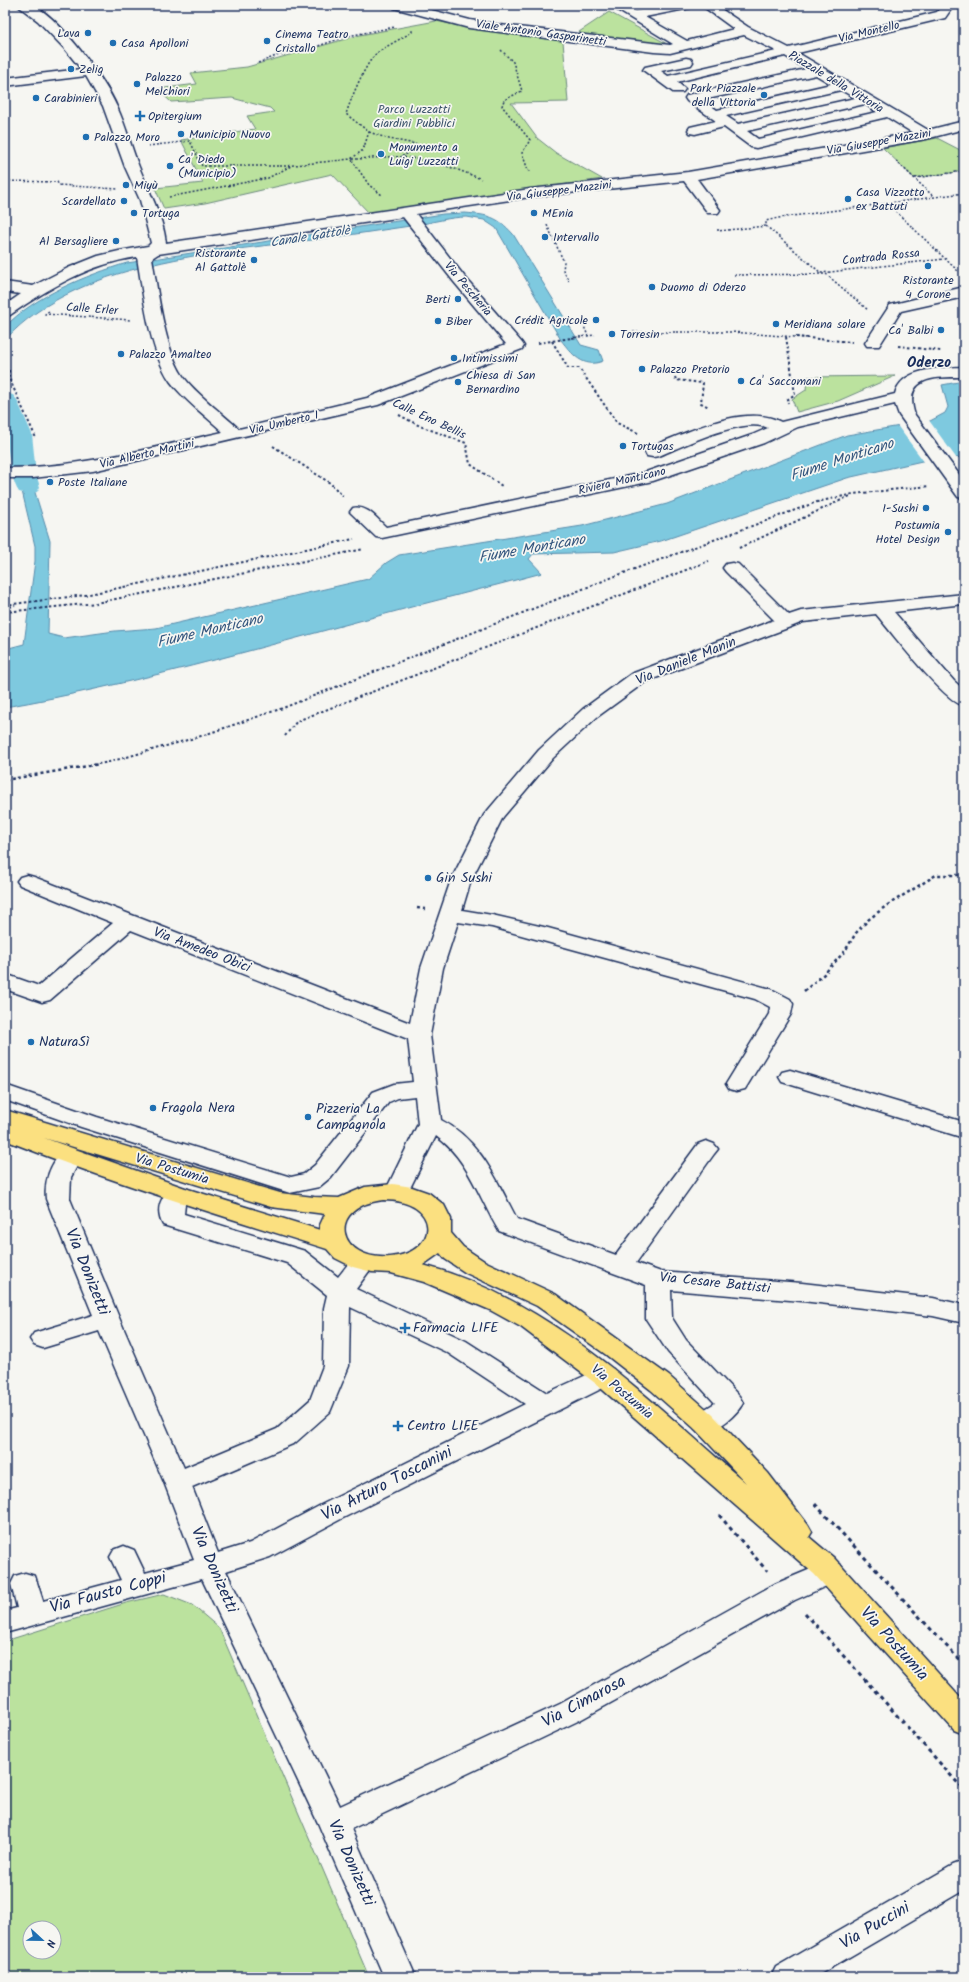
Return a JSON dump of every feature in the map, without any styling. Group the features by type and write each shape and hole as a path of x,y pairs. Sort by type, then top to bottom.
{"main road":[{"name":"Via Postumia","path":"5,1118 271,1199 305,1206 343,1206 364,1195 381,1192 398,1192 413,1196 427,1203 436,1212 440,1223 439,1235 430,1250 413,1260 391,1265"},
{"name":"Via Postumia","path":"5,1131 70,1157 180,1195 336,1243 342,1251 364,1263 391,1265 432,1276 499,1304 530,1321 604,1376 827,1569"},
{"path":"336,1243 332,1226 343,1206"},
{"name":"Via Postumia","path":"439,1235 454,1253 475,1267 546,1300 614,1348 660,1383 704,1422 759,1480 827,1569 964,1722"}],"street":[{"path":"23,5 42,18 69,45 90,72 110,106 145,195 159,244 148,258"},
{"name":"Viale Antonio Gasparinetti","path":"398,5 469,24 500,29 654,48 670,48 686,45"},
{"path":"615,5 635,16 636,19 686,45 744,30"},
{"path":"635,16 686,5"},
{"name":"Piazzale della Vittoria","path":"707,5 744,30 770,42 841,86 926,135"},
{"name":"Via Montello","path":"666,81 941,15 948,5"},
{"path":"750,46 770,42"},
{"path":"699,59 650,70 732,125 756,144 888,113"},
{"path":"692,98 816,71"},
{"path":"5,82 90,72"},
{"path":"716,114 841,86"},
{"path":"695,130 732,125 866,100"},
{"name":"Via Giuseppe Mazzini","path":"5,312 33,291 87,264 119,256 148,258 530,193 688,176 926,135 964,125"},
{"path":"688,176 713,210"},
{"path":"659,179 698,190"},
{"name":"Via Pescheria","path":"406,214 516,346"},
{"name":"Via Umberto I","path":"148,258 156,320 167,361 177,379 243,432 372,402 516,346"},
{"path":"5,287 33,291"},
{"path":"874,343 895,308 964,292"},
{"path":"964,372 936,374 918,379 909,383 904,390 904,405 964,493"},
{"name":"Riviera Monticano","path":"382,533 648,477 758,439 800,421 904,405"},
{"path":"653,452 725,425 750,421 765,421 781,429"},
{"name":"Via Alberto Martini","path":"8,474 33,473 93,466 243,432"},
{"path":"360,512 382,533"},
{"path":"732,568 786,622"},
{"name":"Via Daniele Manin","path":"430,1124 419,1035 432,968 461,880 494,815 546,754 590,713 638,678 786,622 801,617 964,599"},
{"path":"881,609 947,685 964,700"},
{"name":"Via Amedeo Obici","path":"27,881 419,1035"},
{"path":"450,914 473,917 540,933 763,994 782,1004 780,1014 737,1084"},
{"path":"5,981 42,995 128,921"},
{"path":"790,1078 964,1130"},
{"path":"5,1092 89,1122 290,1185 310,1181 323,1170 381,1097 394,1091 426,1088"},
{"path":"398,1192 430,1124"},
{"name":"Via Cesare Battisti","path":"430,1124 443,1128 459,1143 474,1161 508,1225 659,1280 802,1292 934,1307 964,1314"},
{"path":"621,1266 706,1149"},
{"name":"Via Donizetti","path":"70,1157 63,1164 56,1188 58,1199 107,1320 178,1482 210,1566 333,1823 400,1977"},
{"path":"180,1195 173,1202 172,1219 296,1257 340,1292 379,1312 457,1348 545,1405"},
{"path":"178,1482 286,1436 321,1405 336,1366 337,1308 340,1292 364,1263"},
{"path":"659,1280 659,1320 677,1346 730,1403 726,1409 704,1422"},
{"path":"43,1339 107,1320"},
{"name":"Via Arturo Toscanini","path":"210,1566 260,1550 330,1512 604,1376"},
{"path":"124,1557 137,1585"},
{"name":"Via Fausto Coppi","path":"5,1622 210,1566"},
{"name":"Via Cimarosa","path":"333,1823 570,1712 827,1569"},
{"path":"25,1584 33,1614"},
{"name":"Via Puccini","path":"787,1977 964,1874"}],"path":[{"path":"400,157 417,148 416,144 389,139 369,132 364,126 352,120 346,114 348,105 368,65 376,54 412,32 412,23"},
{"path":"258,63 289,51 297,53 348,36 398,26"},
{"path":"500,49 506,52 518,72 522,91 504,100 502,106 530,140 522,152 528,170 538,173"},
{"path":"351,159 363,150 369,132"},
{"path":"126,149 190,141 202,166 293,165 351,159 400,157 452,167 482,179"},
{"path":"876,143 933,197"},
{"path":"351,159 369,185 402,209 406,214"},
{"path":"5,181 57,182 59,185 145,195 234,186 268,178 293,165"},
{"path":"914,178 964,171"},
{"path":"713,210 716,215 718,231 766,226 766,222 778,218 964,193"},
{"name":"Contrada Rossa","path":"887,203 944,259 964,276"},
{"path":"547,225 564,262 563,270 569,281"},
{"name":"Contrada Rossa","path":"766,226 821,273 826,274 868,310 890,317"},
{"name":"Contrada Rossa","path":"734,275 821,273 944,259"},
{"name":"Calle Erler","path":"51,310 44,315 98,319 156,320"},
{"path":"583,324 588,336"},
{"path":"628,332 731,332 874,343 942,351"},
{"path":"595,335 552,341 568,368 579,368 617,423 641,435"},
{"path":"786,337 795,394 786,400 789,405"},
{"path":"9,370 9,378 36,438"},
{"path":"675,377 676,380 703,383 701,403 711,408 704,411"},
{"name":"Calle Eno Bellis","path":"372,402 420,426 466,443 470,464 526,502"},
{"path":"243,432 330,483 360,512"},
{"path":"5,780 109,762 198,737 283,708 613,577 816,502 853,494 932,486"},
{"path":"285,736 297,721 716,558 836,504 853,494"},
{"path":"5,606 85,595 382,533"},
{"path":"716,558 732,568"},
{"path":"5,609 17,604"},
{"path":"782,1004 796,998 812,982 824,974 845,951 860,928 886,906 936,875 964,875"}],"green space":[{"path":"609,12 669,45 585,36 579,32"},
{"name":"Parco Luzzatti Giardini Pubblici","path":"436,21 465,27 563,41 568,102 511,103 537,138 556,153 602,179 369,213 332,174 205,203 164,209 155,188 203,183 181,140 255,129 247,116 274,112 270,108 232,98 171,102 157,89 197,84 191,73 247,67 360,35"},
{"path":"937,138 964,152 964,171 914,178 883,148"},
{"path":"895,376 838,401 797,412 792,399 806,390 807,377"},
{"path":"164,1594 192,1605 219,1628 369,1977 5,1977 5,1641 126,1603"}],"water":[{"name":"Canale Gattolè","path":"465,213 486,216 497,220 513,234 581,345 599,350 603,361 596,363 584,362 569,350 561,340 496,228 484,220 467,217 342,236 209,253 163,262 117,274 75,290 37,312 5,340 5,327 17,316 46,296 78,280 127,263 443,214"},
{"name":"Fiume Monticano","path":"958,382 964,392 964,457 922,461 847,478 661,541 614,552 533,554 529,559 542,573 398,610 193,666 99,688 5,707 5,649 24,644 35,561 35,546 18,474 16,444 27,443 29,473 50,541 48,634 64,638 115,631 156,628 368,579 386,563 399,555 582,526 667,504 847,435 930,421 945,413 948,407 942,385"},
{"path":"5,383 25,433 11,436 5,421"}],"pier":[{"path":"928,419 957,459 925,463 896,424"}],"waterway":[{"path":"5,400 20,434 24,474 28,487"}],"place":[{"name":"Lava","path":"88,33"},
{"name":"Cinema Teatro Cristallo","path":"267,41"},
{"name":"Casa Apolloni","path":"113,43"},
{"name":"Zelig","path":"71,69"},
{"name":"Palazzo Melchiori","path":"137,84"},
{"name":"Park Piazzale della Vittoria","path":"764,95"},
{"name":"Carabinieri","path":"36,98"},
{"name":"Opitergium","path":"140,116"},
{"name":"Municipio Nuovo","path":"181,134"},
{"name":"Palazzo Moro","path":"86,137"},
{"name":"Monumento a Luigi Luzzatti","path":"381,154"},
{"name":"Ca' Diedo (Municipio)","path":"170,166"},
{"name":"Miyù","path":"126,185"},
{"name":"Casa Vizzotto ex Battuti","path":"848,199"},
{"name":"Scardellato","path":"124,201"},
{"name":"Tortuga","path":"134,213"},
{"name":"MEnia","path":"534,213"},
{"name":"Intervallo","path":"545,237"},
{"name":"Al Bersagliere","path":"116,241"},
{"name":"Ristorante Al Gattolè","path":"254,260"},
{"name":"Ristorante 4 Corone","path":"928,266"},
{"name":"Duomo di Oderzo","path":"652,287"},
{"name":"Berti","path":"458,299"},
{"name":"Crédit Agricole","path":"596,320"},
{"name":"Biber","path":"438,321"},
{"name":"Meridiana solare","path":"776,324"},
{"name":"Ca' Balbi","path":"941,330"},
{"name":"Torresin","path":"612,334"},
{"name":"Palazzo Amalteo","path":"121,354"},
{"name":"Intimissimi","path":"454,358"},
{"name":"Palazzo Pretorio","path":"642,369"},
{"name":"Ca' Saccomani","path":"741,381"},
{"name":"Chiesa di San Bernardino","path":"458,382"},
{"name":"Tortugas","path":"623,446"},
{"name":"Poste Italiane","path":"50,482"},
{"name":"I-Sushi","path":"926,508"},
{"name":"Postumia Hotel Design","path":"948,532"},
{"name":"Gin Sushi","path":"428,878"},
{"name":"NaturaSì","path":"31,1042"},
{"name":"Fragola Nera","path":"153,1108"},
{"name":"Pizzeria La Campagnola","path":"308,1117"},
{"name":"Farmacia LIFE","path":"405,1328"},
{"name":"Centro LIFE","path":"398,1426"}],"district":[{"name":"Oderzo","path":"929,363"}]}
